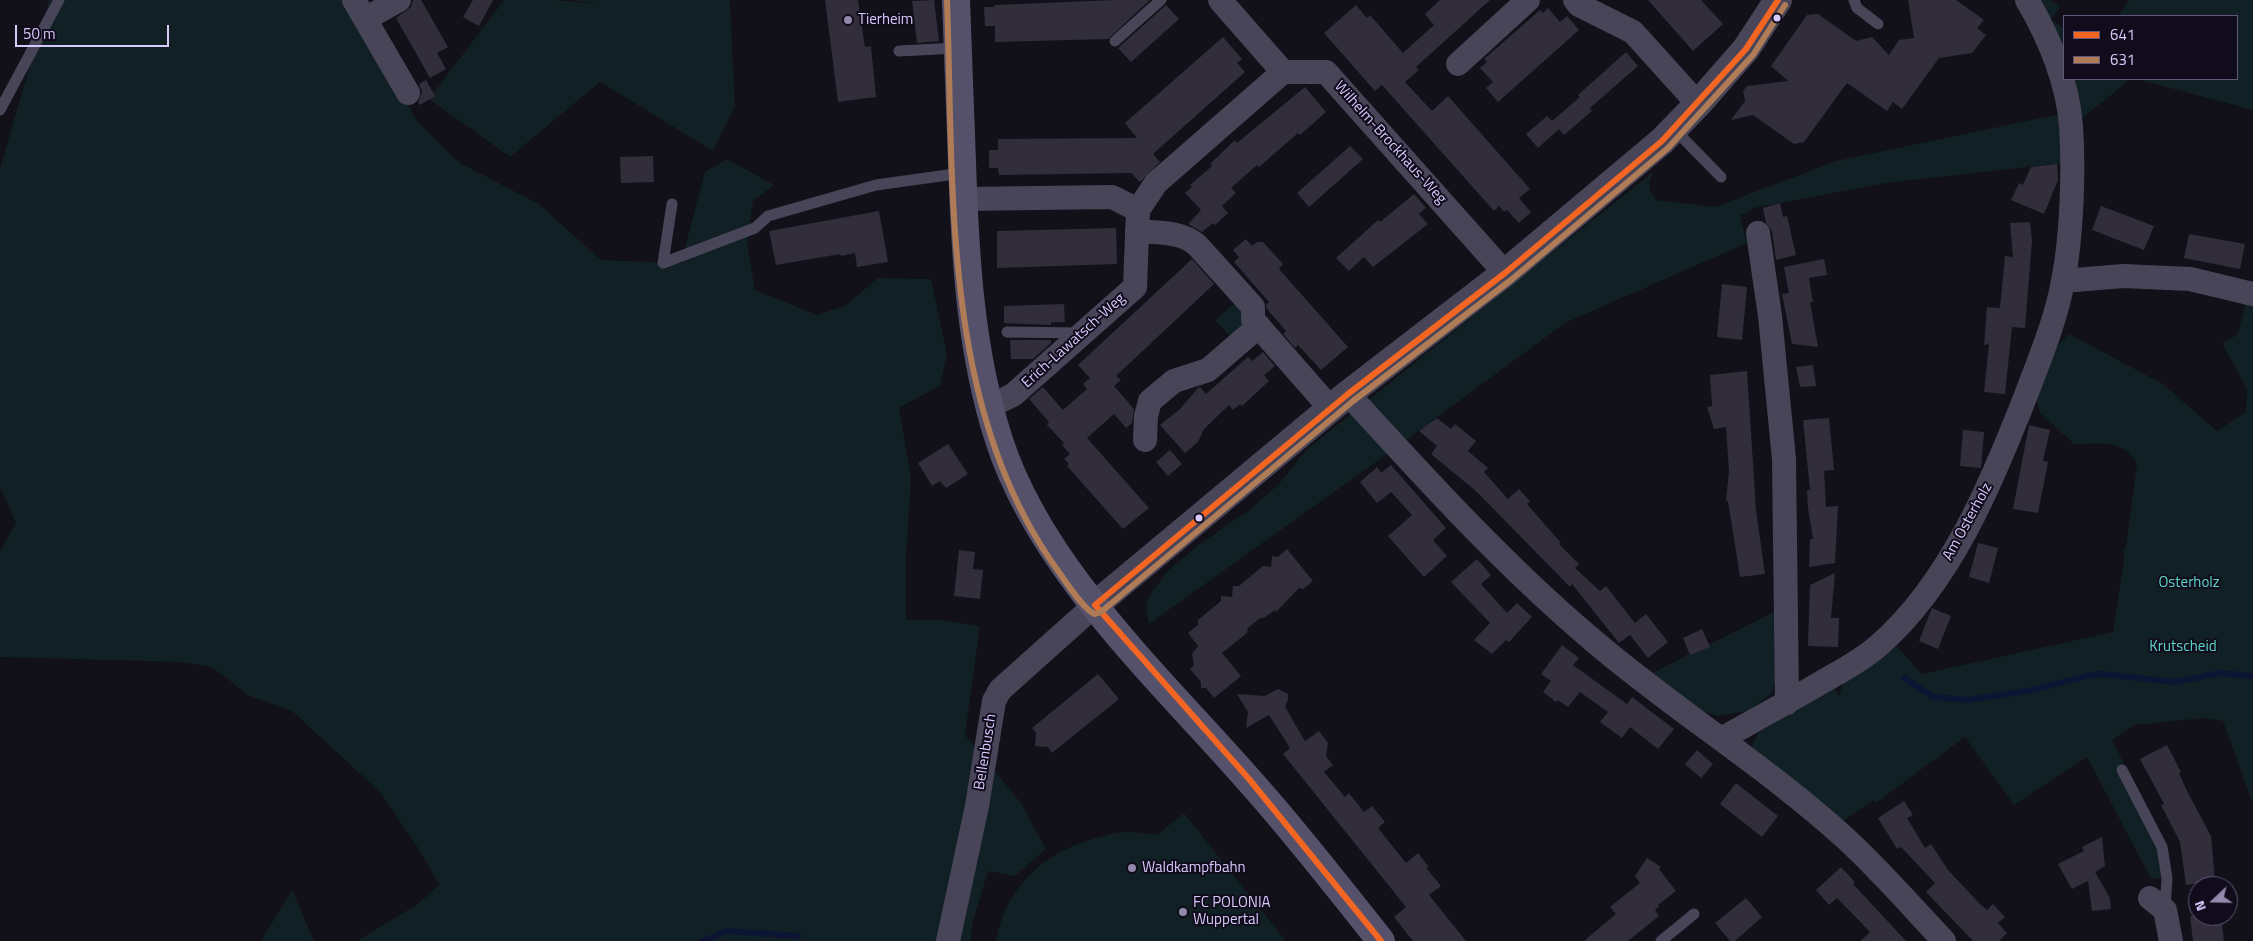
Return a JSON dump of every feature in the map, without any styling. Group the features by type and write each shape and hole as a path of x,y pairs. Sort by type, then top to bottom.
{"main road":[{"path":"956,0 962,186 972,308 978,349 990,406 999,441 1012,473 1036,522 1095,605 1249,779 1381,941"}],"street":[{"path":"399,0 359,10 408,93"},
{"path":"1138,221 1156,184 1283,72 1220,0"},
{"path":"1458,64 1528,0"},
{"path":"1575,0 1579,5 1633,32 1698,104"},
{"path":"1095,605 1339,402 1505,273 1674,129 1746,49 1778,0"},
{"name":"Am Osterholz","path":"1721,739 1848,667 1878,646 1935,581 1962,539 1988,488 2046,343 2063,281 2071,206 2071,124 2065,94 2046,37 2028,0"},
{"name":"Wilhelm-Brockhaus-Weg","path":"1283,72 1326,72 1505,273"},
{"path":"962,186 1112,197 1138,221 1189,238 1252,307 1253,320 1522,576 1589,637 1654,690 1721,739 1846,839 1944,941"},
{"name":"Erich-Lawatsch-Weg","path":"990,406 1013,395 1135,287 1138,221"},
{"path":"1758,233 1770,316 1784,459 1787,703"},
{"path":"2063,281 2123,276 2190,279 2253,294"},
{"path":"1145,440 1146,416 1150,401 1174,381 1208,370 1259,326"},
{"name":"Bellenbusch","path":"948,941 977,806 994,701 1000,690 1095,605"},
{"path":"2158,904 2170,941"}],"lane":[{"path":"0,110 59,0"},
{"path":"1114,41 1161,0"},
{"path":"1854,0 1857,8 1878,24"},
{"path":"899,51 958,48"},
{"path":"1674,129 1721,177"},
{"path":"672,204 663,263 754,228 768,216 876,186 962,186"},
{"path":"1007,332 1083,333"},
{"path":"2122,770 2162,847 2167,878 2158,904"},
{"path":"1661,941 1694,914"}],"green space":[{"path":"49,0 344,0 418,122 460,163 539,204 601,260 681,263 705,172 727,159 774,185 753,201 747,242 755,290 817,315 845,306 878,278 931,279 947,354 940,386 899,408 911,477 906,556 906,620 941,620 980,626 965,735 1021,803 1046,849 1015,876 988,871 973,921 970,941 357,941 419,903 439,885 420,851 380,792 293,712 248,695 212,667 182,662 0,657 0,551 16,523 0,487 0,168"},
{"path":"504,0 555,0 598,4 574,0 730,0 735,107 713,151 600,82 510,157 429,99"},
{"path":"2036,0 2051,0 2060,7 2051,19 2063,28 2063,60"},
{"path":"2129,0 2253,0 2253,110 2140,80 2238,80 2238,15 2119,15"},
{"path":"2069,80 2130,80 2080,120"},
{"path":"2060,114 2062,163 1886,183 1754,208 1740,216 1747,243 1565,323 1390,452 1149,624 1146,608 1148,597 1167,572 1197,546 1249,510 1278,485 1306,450 1654,171 1649,186 1656,200 1715,207 1836,161"},
{"path":"1238,300 1244,323 1230,336 1215,320"},
{"name":"Krutscheid","path":"2247,300 2253,302 2253,804 2223,721 2204,718 2135,725 2112,740 2125,766 2116,771 2158,849 2162,878 2151,879 2087,757 2014,805 1965,737 1876,803 1874,800 1840,823 1757,756 1752,745 1759,732 1834,687 1839,697 1843,682 1883,658 1895,644 1922,674 2113,632 2124,560 2123,549 2126,547 2137,464 2132,456 2118,447 2101,444 2074,444 2040,413 2034,389 2044,360 2069,334 2163,384 2217,431 2246,412 2247,390 2222,343 2237,335"},
{"path":"1780,609 1779,668 1771,694 1748,711 1717,716 1691,707 1648,675"},
{"name":"Waldkampfbahn","path":"1184,813 1286,941 996,941 1001,921 1019,887 1046,861 1080,843 1100,837 1123,832 1157,835"},
{"path":"292,890 314,941 261,941"}],"building":[{"path":"413,0 421,0 448,47 437,53 446,69 430,78 396,18 411,7"},
{"path":"473,0 493,0 479,26 463,17"},
{"path":"825,0 858,0 865,47 871,46 876,97 838,102"},
{"path":"934,0 939,41 917,43 912,1"},
{"path":"1150,0 1108,39 995,42 995,26 985,26 984,7 994,7 994,5"},
{"path":"1440,0 1490,0 1416,67 1419,70 1405,82 1432,111 1448,96 1530,189 1519,198 1531,212 1519,223 1507,210 1504,212 1499,206 1494,211 1382,85 1375,91 1324,33 1356,5 1367,18 1370,15 1403,53 1434,25 1425,14"},
{"path":"1648,0 1701,0 1723,24 1693,51"},
{"path":"1908,0 1956,0 1984,20 1977,28 1986,35 1972,53 1939,58 1902,109 1893,102 1887,111 1847,83 1804,142 1794,144 1753,115 1731,120 1745,101 1743,91 1747,86 1788,81 1771,66 1807,15 1818,14 1856,41 1872,37 1889,55 1899,40 1914,38"},
{"path":"1166,5 1179,19 1131,62 1118,48"},
{"path":"1548,8 1560,22 1567,16 1579,30 1498,102 1486,88 1493,82 1480,68 1487,62 1484,59 1540,10 1543,13"},
{"path":"1223,37 1242,59 1237,63 1245,72 1153,154 1160,162 1140,182 1131,173 999,175 998,168 989,168 989,150 998,150 998,139 1137,138 1125,123"},
{"path":"1626,52 1638,66 1590,108 1592,111 1564,135 1559,129 1538,148 1526,134 1547,116 1552,121 1580,97 1578,95"},
{"path":"426,80 435,96 420,105 418,102 422,92 419,84"},
{"path":"1305,87 1326,112 1300,135 1298,133 1259,167 1257,165 1231,188 1236,193 1222,206 1228,213 1215,225 1213,223 1202,232 1188,224 1201,210 1185,193 1192,187 1190,185 1212,166 1210,164 1235,140 1237,143"},
{"path":"1350,146 1363,159 1309,207 1297,193"},
{"path":"653,156 654,182 621,183 620,157"},
{"path":"2057,164 2058,180 2044,214 2011,200 2019,183 2023,185 2031,167"},
{"path":"1414,194 1426,208 1419,214 1428,224 1373,267 1364,257 1349,271 1336,258 1378,220 1380,222"},
{"path":"1780,203 1783,217 1787,216 1796,255 1776,260 1772,231 1766,223 1763,208"},
{"path":"2101,206 2154,226 2144,250 2092,230"},
{"path":"879,211 888,262 857,267 855,253 776,265 769,231"},
{"path":"2030,222 2032,241 2025,328 2012,327 2005,394 1984,392 1989,344 1984,345 1987,307 2000,308 2005,256 2013,257 2010,223"},
{"path":"1116,228 1117,264 997,268 997,231"},
{"path":"2189,234 2245,244 2240,269 2184,258"},
{"path":"1246,239 1252,246 1257,242 1263,242 1283,264 1279,269 1348,347 1321,370 1298,345 1295,348 1283,334 1286,331 1267,309 1266,305 1269,302 1234,262 1239,257 1233,250"},
{"path":"1192,259 1214,284 1116,376 1121,380 1114,386 1134,409 1132,423 1126,428 1114,414 1087,438 1149,508 1123,529 1067,466 1069,464 1064,459 1070,454 1062,445 1064,443 1047,425 1049,422 1029,399 1043,387 1063,410 1087,389 1083,384 1090,378 1078,365"},
{"path":"1824,259 1827,275 1809,278 1813,302 1810,302 1818,347 1792,344 1782,294 1789,293 1784,267"},
{"path":"1722,284 1747,287 1742,340 1717,337"},
{"path":"1064,304 1065,322 1051,322 1051,325 1004,323 1004,306"},
{"path":"1010,340 1051,340 1051,343 1033,359 1011,359"},
{"path":"1263,352 1275,366 1264,375 1269,381 1242,406 1240,404 1233,410 1229,405 1204,429 1198,442 1185,453 1160,425 1180,409 1198,388 1200,387 1206,394 1248,357 1252,361"},
{"path":"1813,365 1816,386 1800,387 1796,367"},
{"path":"1747,371 1756,510 1765,574 1740,577 1728,501 1726,501 1729,471 1726,427 1714,429 1707,407 1712,406 1710,375"},
{"path":"1437,418 1451,429 1455,424 1476,441 1468,451 1488,468 1484,472 1508,499 1519,489 1530,501 1527,504 1561,543 1559,544 1579,564 1575,568 1600,591 1606,586 1635,623 1646,614 1668,642 1648,658 1630,635 1619,643 1572,584 1570,587 1477,492 1431,454 1437,446 1419,431"},
{"path":"1829,418 1834,470 1824,471 1826,507 1838,506 1835,563 1809,567 1810,539 1813,539 1808,508 1807,490 1810,490 1803,420"},
{"path":"2029,425 2050,430 2043,461 2048,462 2038,513 2013,509"},
{"path":"1963,430 1984,432 1981,468 1960,466"},
{"path":"948,444 968,474 946,488 940,481 932,486 918,463"},
{"path":"1170,450 1182,464 1168,476 1156,462"},
{"path":"1391,465 1446,528 1433,540 1447,556 1424,577 1388,536 1412,515 1391,492 1377,503 1360,482 1377,467 1381,473"},
{"path":"1978,543 1998,548 1989,583 1969,577"},
{"path":"1287,549 1313,581 1303,589 1299,588 1276,612 1275,610 1264,618 1260,618 1248,628 1247,633 1222,653 1241,676 1214,698 1206,688 1201,688 1201,682 1190,669 1194,665 1192,654 1198,646 1188,633 1198,625 1198,620 1221,601 1221,596 1232,597 1233,586 1239,586 1263,566 1271,567 1272,556 1278,557"},
{"path":"959,550 975,552 973,569 983,570 980,599 954,596"},
{"path":"1477,559 1491,575 1481,584 1507,613 1517,603 1532,617 1509,642 1506,640 1492,654 1474,640 1490,623 1451,582"},
{"path":"1835,573 1831,618 1839,618 1838,647 1808,646 1810,585"},
{"path":"1932,608 1951,616 1938,649 1919,641"},
{"path":"1702,629 1710,647 1690,655 1683,638"},
{"path":"1562,645 1579,658 1573,665 1627,704 1632,697 1674,729 1658,749 1630,727 1622,738 1600,722 1608,712 1580,692 1568,707 1558,700 1556,702 1543,692 1551,681 1541,674"},
{"path":"1098,674 1119,699 1052,753 1048,747 1035,746 1036,733 1032,728"},
{"path":"1278,689 1288,694 1285,707 1305,741 1319,731 1328,743 1326,756 1333,765 1324,772 1345,797 1349,793 1364,812 1372,806 1385,822 1378,828 1406,863 1418,853 1428,866 1427,869 1441,886 1429,895 1466,941 1413,941 1394,917 1406,907 1283,754 1290,748 1269,715 1246,728 1248,712 1237,694 1265,696"},
{"path":"2167,745 2181,772 2179,773 2187,791 2211,836 2215,876 2188,876 2188,885 2186,885 2180,842 2161,805 2164,804 2140,759"},
{"path":"1697,750 1713,764 1701,778 1685,764"},
{"path":"1736,783 1778,816 1762,837 1720,804"},
{"path":"1904,801 1913,815 1907,818 1925,848 1931,844 1948,870 1980,904 1987,910 1993,904 2005,917 1998,923 2007,933 1999,941 1973,941 1926,892 1935,883 1901,847 1897,849 1878,818"},
{"path":"2102,837 2105,866 2095,872 2110,898 2111,909 2092,911 2088,881 2072,889 2058,864 2084,851 2082,847"},
{"path":"1647,858 1661,867 1659,869 1676,891 1658,905 1659,907 1655,910 1659,916 1628,941 1584,941 1616,914 1610,907 1640,883 1635,876"},
{"path":"1841,867 1855,882 1853,884 1906,941 1860,941 1870,932 1837,898 1829,905 1816,890"},
{"path":"1746,898 1762,917 1735,941 1730,941 1715,923"},
{"path":"2191,926 2222,926 2224,941 2193,941"}],"waterway":[{"path":"1904,678 1933,697 1968,700 2033,690 2101,674 2175,682 2220,673 2253,676"},
{"path":"703,941 727,931 799,936"}],"transit line":[{"name":"631","path":"947,0 954,221 961,295 973,368 991,438 1019,505 1069,587 1085,607 1095,614 1101,612 1353,401 1511,280 1668,148 1753,55 1785,5"},
{"name":"641","path":"1095,605 1348,394 1505,273 1662,141 1746,49 1778,0"},
{"name":"641","path":"1095,605 1249,779 1381,941"}],"place":[{"name":"Tierheim","path":"848,20"},
{"name":"Waldkampfbahn","path":"1132,868"},
{"name":"FC POLONIA Wuppertal","path":"1183,912"}],"park label":[{"name":"Osterholz","path":"2189,583"}]}
